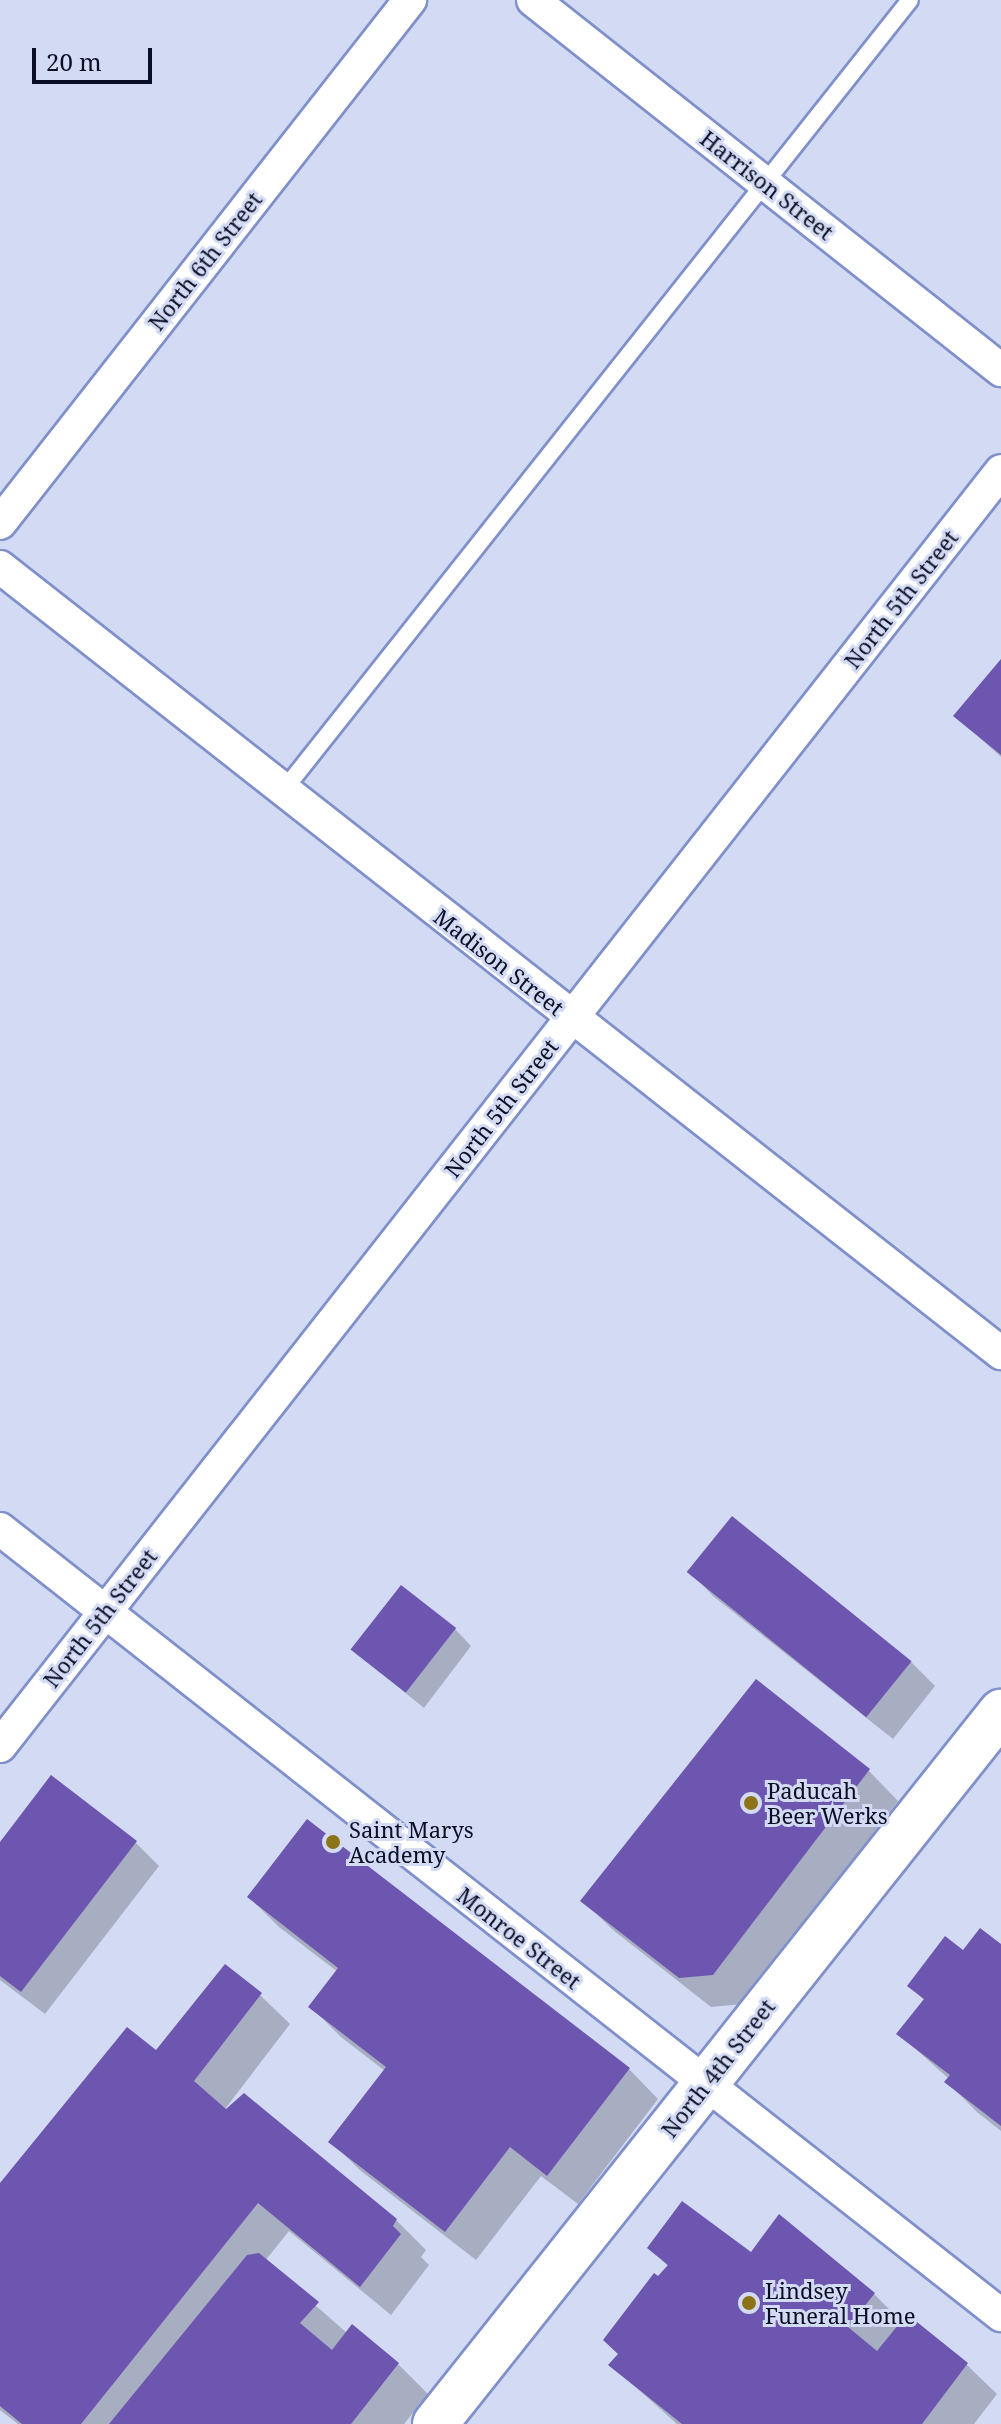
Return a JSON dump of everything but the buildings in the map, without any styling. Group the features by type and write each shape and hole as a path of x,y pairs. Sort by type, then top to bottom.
{"main road":[{"name":"North 4th Street","path":"435,2424 1001,1712"}],"street":[{"name":"North 6th Street","path":"0,523 410,0"},
{"name":"Harrison Street","path":"533,0 1001,370"},
{"name":"North 5th Street","path":"0,1746 1001,471"},
{"name":"Madison Street","path":"0,567 571,1019 1001,1353"},
{"name":"Monroe Street","path":"0,1529 1001,2315"}],"lane":[{"path":"283,791 910,0"}],"place":[{"name":"Paducah Beer Werks","path":"751,1803"},
{"name":"Saint Marys Academy","path":"333,1842"},
{"name":"Lindsey Funeral Home","path":"749,2303"}]}
